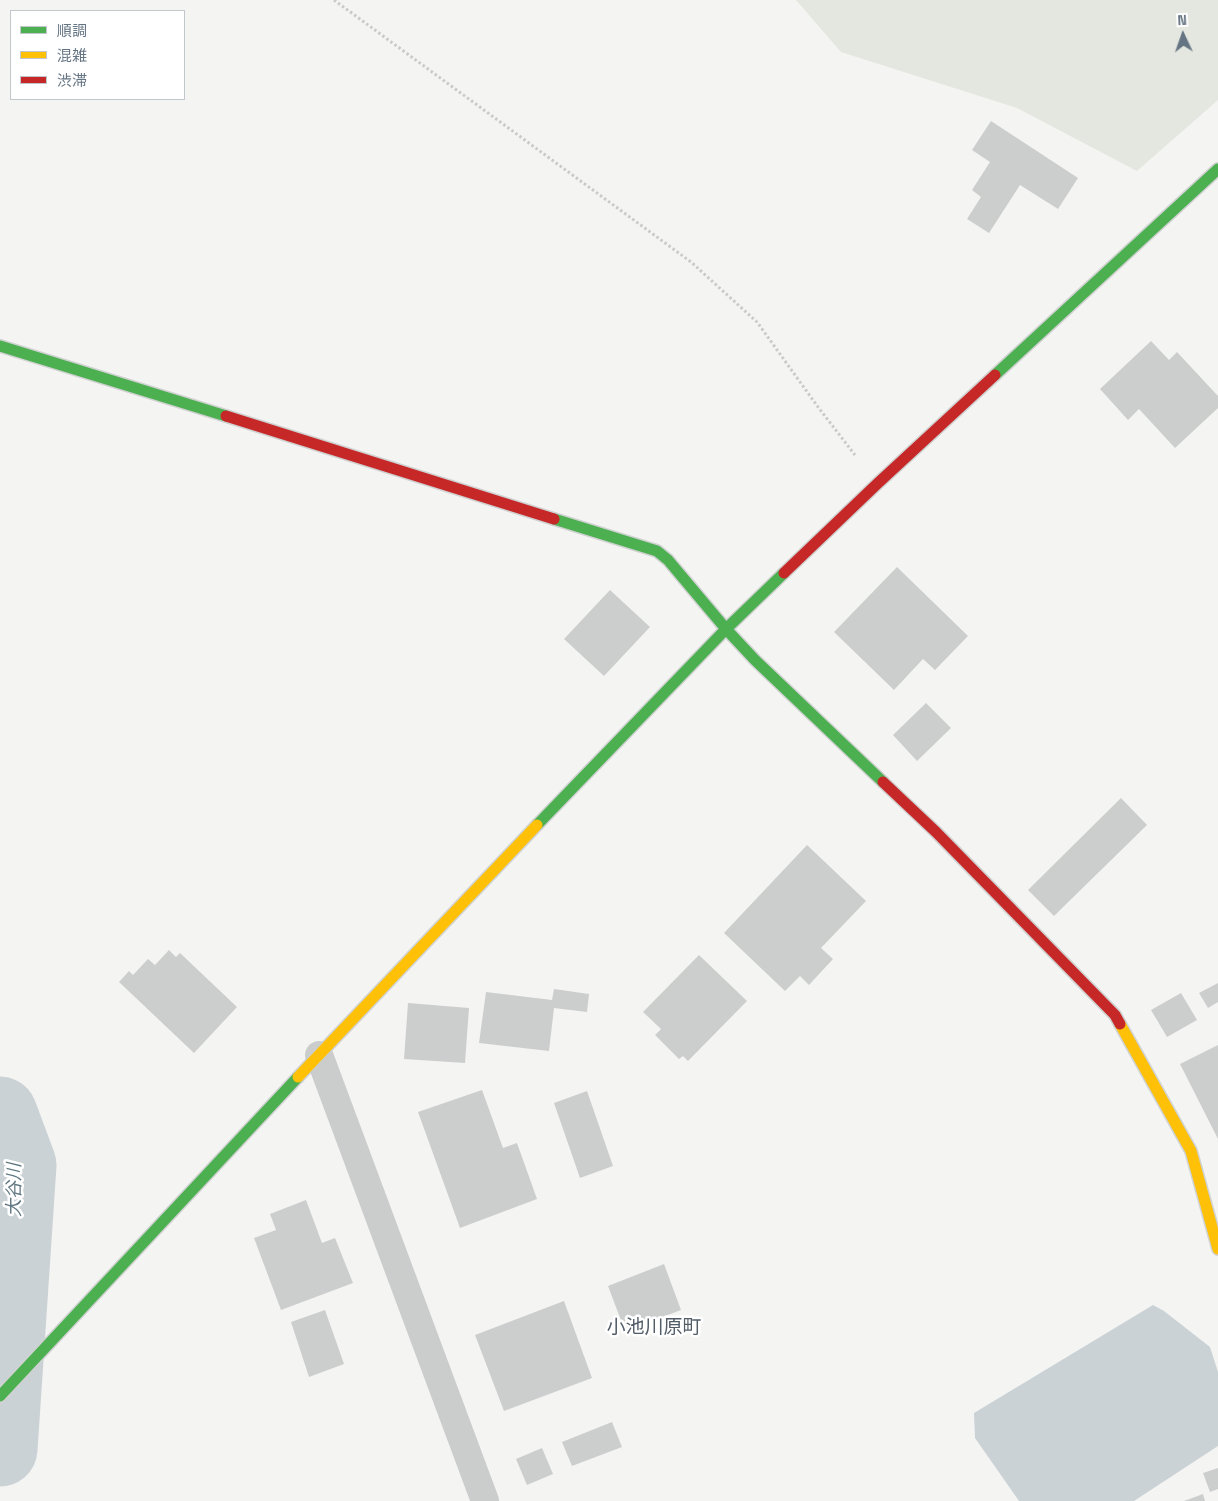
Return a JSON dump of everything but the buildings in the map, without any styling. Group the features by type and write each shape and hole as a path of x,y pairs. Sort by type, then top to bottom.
{"street":[{"path":"0,1396 407,961 726,629 877,484 1218,169"},
{"path":"0,346 657,550 668,560 726,629 755,660 936,832 1114,1015 1191,1151 1218,1249"},
{"path":"319,1055 485,1501"}],"path":[{"path":"334,0 691,262 758,322 818,407 877,484"}],"shaded area":[{"path":"796,0 1218,0 1218,100 1137,171 1017,108 841,52"},
{"path":"1153,1305 1164,1311 1210,1347 1218,1372 1218,1446 1134,1501 1019,1501 975,1438 974,1413"}],"waterway":[{"name":"大谷川","path":"0,1114 19,1165 0,1449"}],"traffic: fast":[{"path":"995,375 1218,169"},
{"path":"0,346 226,416"},
{"path":"554,519 657,551 668,560 726,629 755,660 883,782"},
{"path":"537,825 726,629 784,573"},
{"path":"0,1396 298,1077"}],"traffic: slow":[{"path":"298,1077 537,825"},
{"path":"1120,1024 1191,1151 1218,1249"}],"traffic: jam":[{"path":"784,573 995,375"},
{"path":"226,416 554,519"},
{"path":"883,782 936,832 1115,1015 1120,1024"}],"district":[{"name":"小池川原町","path":"654,1328"}]}
